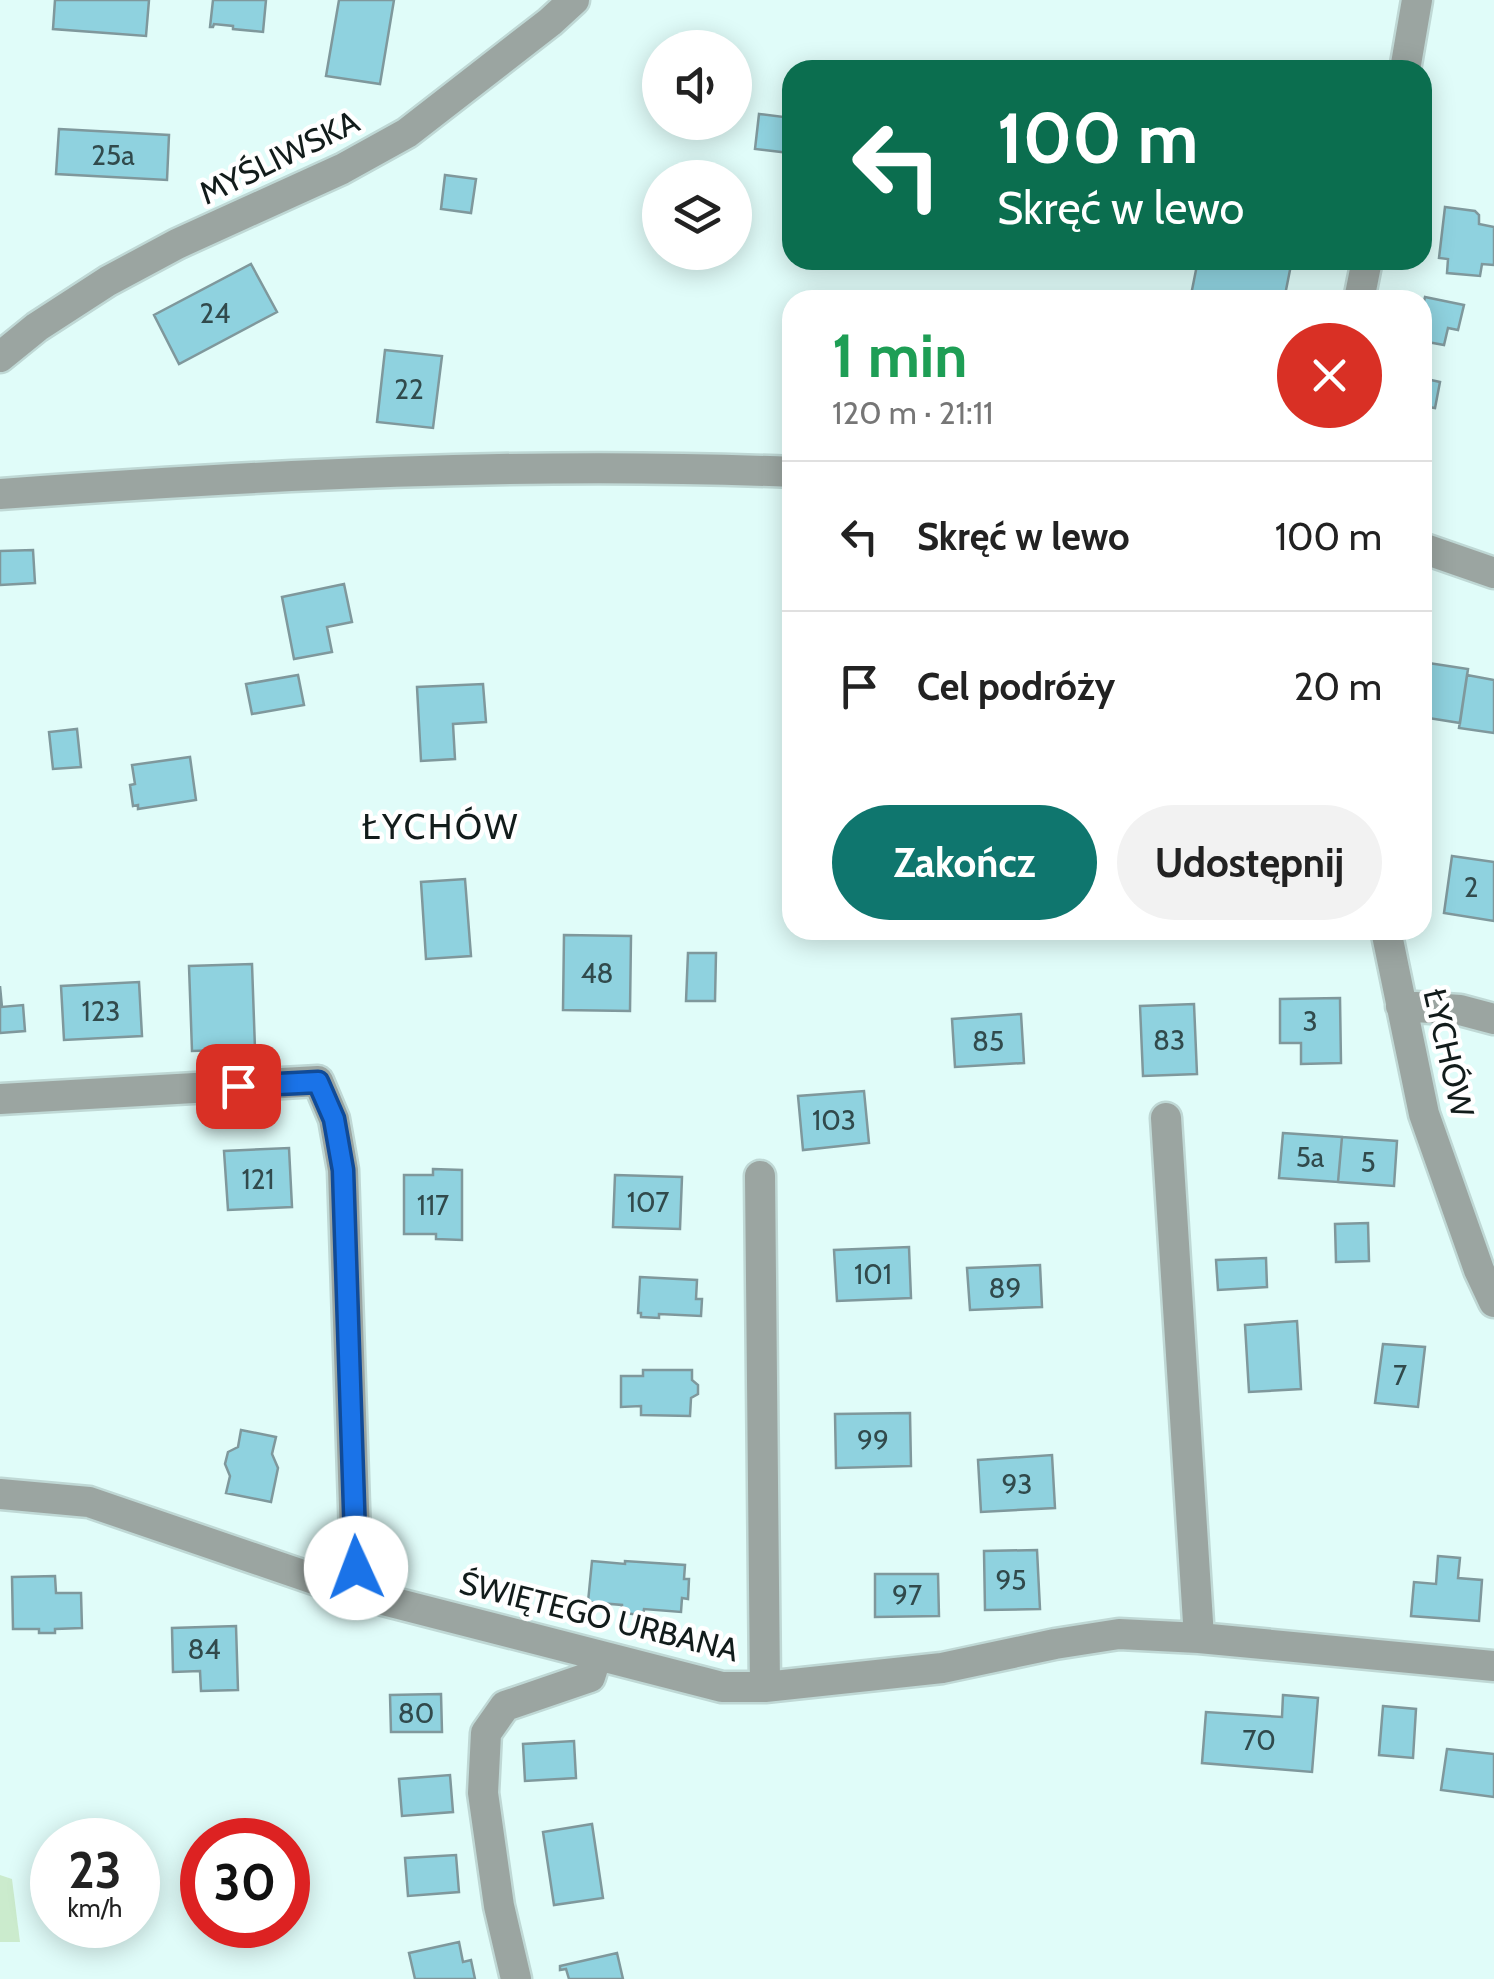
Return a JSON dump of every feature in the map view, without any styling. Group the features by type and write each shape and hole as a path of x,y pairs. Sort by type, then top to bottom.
{"street":[{"name":"MYŚLIWSKA","path":"0,357 37,327 108,281 177,244 342,169 407,133 574,0"},
{"path":"1407,60 1418,0"},
{"path":"0,494 377,470 680,468 782,472"},
{"path":"1432,551 1494,573"},
{"name":"ŁYCHÓW","path":"1388,940 1424,1114 1494,1302"},
{"path":"1401,1006 1460,1010 1494,1019"},
{"path":"0,1099 318,1082 334,1119 343,1170 356,1568 352,1592"},
{"path":"1166,1118 1199,1638"},
{"path":"760,1176 765,1687"},
{"name":"ŚWIĘTEGO URBANA","path":"0,1494 89,1502 352,1592 722,1688 942,1668 1118,1634 1494,1666"},
{"path":"516,1979 482,1793 486,1733 505,1706 590,1677 597,1655"}],"green space":[{"path":"0,1875 12,1879 20,1942 0,1942"}],"building":[{"path":"55,0 149,0 146,36 53,29"},
{"path":"213,0 266,0 263,32 214,24 210,27"},
{"path":"339,0 394,0 380,84 326,76"},
{"path":"759,114 782,117 782,152 755,149"},
{"path":"59,129 169,135 167,180 56,174"},
{"path":"445,175 476,179 471,213 441,209"},
{"path":"1445,207 1475,211 1479,224 1494,227 1494,265 1482,264 1480,276 1447,273 1448,259 1439,258"},
{"path":"251,264 277,312 179,364 154,315"},
{"path":"1196,270 1290,270 1286,290 1192,290"},
{"path":"1432,298 1464,305 1458,330 1448,328 1444,345 1432,343"},
{"path":"385,350 442,356 433,428 377,422"},
{"path":"1432,380 1440,382 1435,408 1432,408"},
{"path":"33,550 35,583 0,585 0,551"},
{"path":"344,584 352,622 327,627 332,652 294,659 282,597"},
{"path":"1432,664 1468,669 1460,723 1432,719"},
{"path":"298,675 304,705 252,714 246,684"},
{"path":"1467,675 1494,680 1494,733 1459,728"},
{"path":"483,684 486,722 453,724 455,759 421,761 417,687"},
{"path":"77,729 81,767 53,769 49,732"},
{"path":"190,757 196,800 138,809 138,805 133,806 132,765"},
{"path":"1452,856 1494,862 1494,921 1444,913"},
{"path":"465,879 471,956 426,959 421,882"},
{"path":"564,935 631,936 630,1011 563,1010"},
{"path":"688,953 716,953 715,1001 686,1001"},
{"path":"252,964 255,1049 192,1051 189,966"},
{"path":"139,982 142,1036 64,1040 61,986"},
{"path":"0,986 2,1007 23,1005 25,1031 0,1033"},
{"path":"1340,998 1341,1063 1301,1064 1301,1043 1280,1043 1280,999"},
{"path":"1194,1004 1197,1074 1143,1076 1140,1006"},
{"path":"1021,1014 1024,1063 955,1067 952,1019"},
{"path":"864,1091 869,1143 803,1150 798,1096"},
{"path":"1283,1133 1342,1137 1338,1182 1279,1178"},
{"path":"1342,1137 1397,1141 1394,1186 1338,1182"},
{"path":"289,1148 292,1207 228,1210 224,1151"},
{"path":"433,1169 462,1170 462,1240 436,1239 436,1234 404,1234 404,1175 433,1175"},
{"path":"615,1175 682,1177 680,1229 613,1227"},
{"path":"1368,1223 1369,1261 1336,1262 1335,1224"},
{"path":"909,1247 911,1298 837,1301 834,1250"},
{"path":"1266,1258 1267,1287 1218,1290 1216,1260"},
{"path":"1040,1265 1042,1307 970,1310 967,1268"},
{"path":"640,1277 697,1280 696,1299 702,1299 701,1316 641,1317"},
{"path":"1297,1321 1301,1389 1249,1392 1245,1325"},
{"path":"1383,1344 1425,1347 1418,1407 1375,1403"},
{"path":"643,1370 692,1370 698,1394 691,1398 690,1416 641,1415 641,1406 621,1407 621,1376 643,1376"},
{"path":"910,1413 911,1466 836,1468 835,1414"},
{"path":"241,1430 276,1437 272,1454 278,1468 271,1502 226,1493 230,1476 225,1464 228,1452 238,1447"},
{"path":"1052,1455 1055,1508 981,1512 978,1460"},
{"path":"1037,1550 1040,1609 985,1610 984,1551"},
{"path":"1438,1556 1460,1558 1458,1578 1482,1580 1479,1621 1411,1616 1414,1582 1436,1584"},
{"path":"592,1561 685,1565 688,1599 682,1598 681,1612 644,1609 643,1615 622,1613 622,1605 588,1602"},
{"path":"875,1574 938,1574 939,1616 875,1617"},
{"path":"55,1576 56,1593 81,1593 82,1628 55,1629 55,1633 13,1629 12,1577"},
{"path":"236,1626 238,1690 201,1691 200,1671 173,1672 172,1628"},
{"path":"441,1694 442,1732 391,1732 390,1695"},
{"path":"1283,1695 1318,1698 1312,1772 1202,1763 1206,1712 1282,1717"},
{"path":"1383,1706 1416,1709 1413,1758 1379,1755"},
{"path":"574,1741 576,1778 525,1781 523,1744"},
{"path":"1447,1749 1494,1754 1494,1797 1441,1790"},
{"path":"450,1775 453,1812 402,1816 399,1779"},
{"path":"592,1824 603,1898 554,1905 543,1832"},
{"path":"456,1855 459,1892 408,1896 405,1858"},
{"path":"459,1942 463,1962 471,1960 475,1979 415,1979 409,1953"},
{"path":"617,1953 623,1979 569,1979 566,1969 560,1970 560,1966"}],"district":[{"name":"ŁYCHÓW","path":"441,826"}],"route":[{"path":"238,1086 318,1082 334,1119 343,1170 356,1568"}]}
